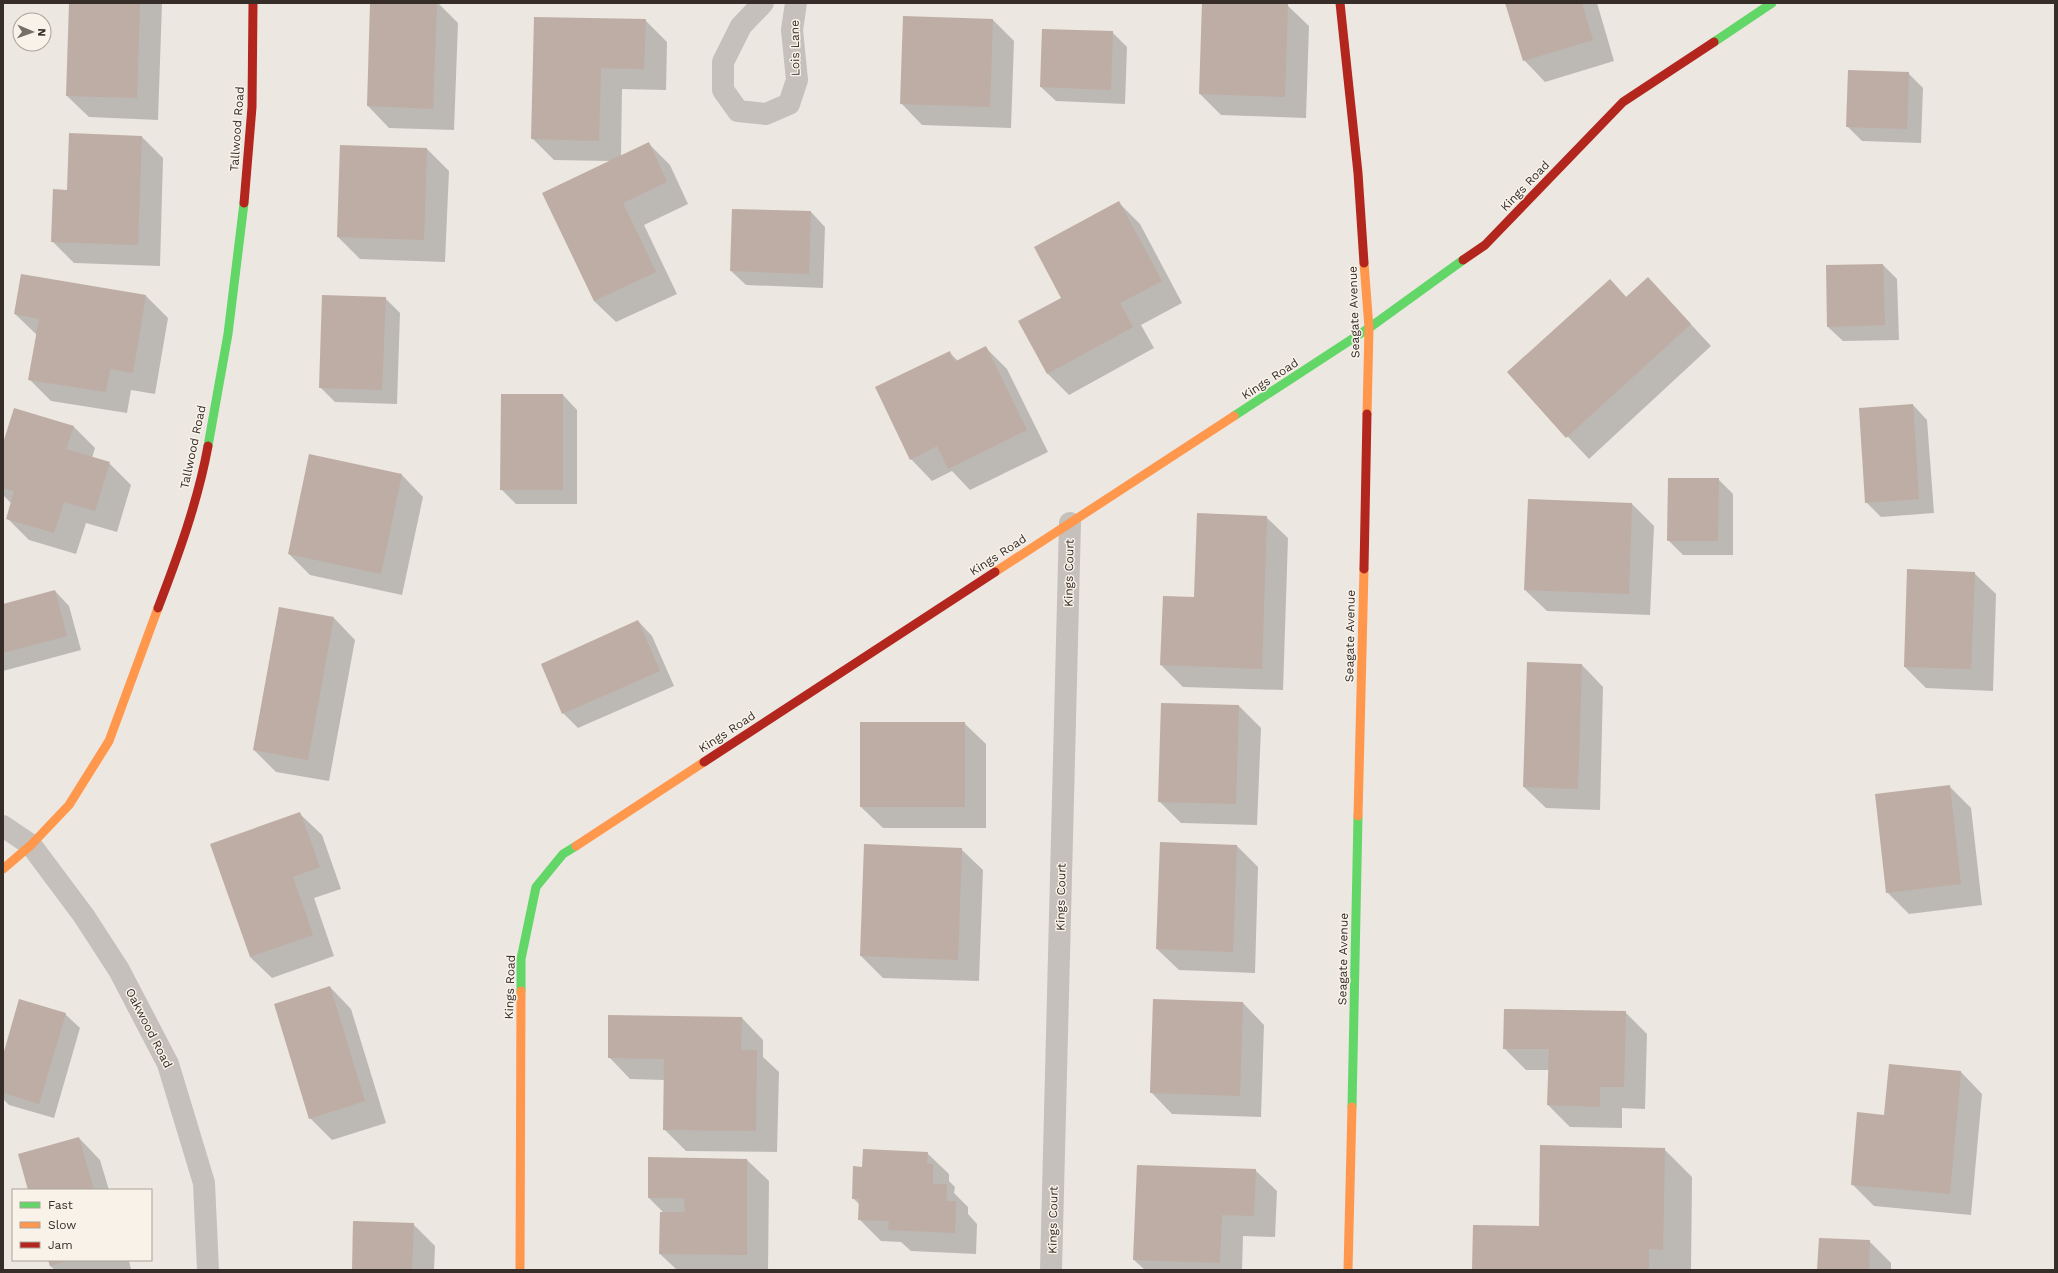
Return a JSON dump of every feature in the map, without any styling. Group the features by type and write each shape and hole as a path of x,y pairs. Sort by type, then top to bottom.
{"street":[{"name":"Tallwood Road","path":"3,870 31,845 69,805 109,741 173,568 204,467 228,334 242,222 252,107 253,3"},
{"name":"Lois Lane","path":"764,3 741,26 724,62 722,90 738,112 766,114 789,104 797,80 792,30 796,3"},
{"name":"Seagate Avenue","path":"1340,3 1358,173 1369,328 1348,1270"},
{"name":"Kings Road","path":"520,1270 521,959 536,887 563,854 1369,328 1485,245 1623,102 1772,3"},
{"name":"Kings Court","path":"1051,1270 1070,523"},
{"name":"Oakwood Road","path":"3,826 31,845 84,916 119,970 168,1064 204,1183 208,1270"}],"building":[{"path":"69,3 140,3 137,98 66,96"},
{"path":"370,3 437,3 433,109 367,106"},
{"path":"1202,3 1288,4 1285,97 1199,94"},
{"path":"1505,3 1582,3 1593,40 1523,61"},
{"path":"903,16 993,19 990,107 900,104"},
{"path":"534,17 646,19 644,69 601,68 599,141 531,139"},
{"path":"1042,29 1113,31 1111,90 1040,87"},
{"path":"1848,70 1909,72 1907,129 1846,127"},
{"path":"69,133 142,136 138,245 51,242 53,189 67,190"},
{"path":"649,142 667,182 623,203 656,272 594,301 542,193"},
{"path":"340,145 427,148 424,240 337,237"},
{"path":"1119,201 1162,281 1120,303 1133,327 1047,374 1018,321 1061,298 1034,247"},
{"path":"732,209 811,211 809,274 730,271"},
{"path":"1883,264 1885,325 1827,327 1826,265"},
{"path":"21,274 146,295 133,373 110,369 106,392 28,380 39,319 14,314"},
{"path":"1648,277 1691,324 1566,438 1507,372 1610,279 1626,297"},
{"path":"322,295 386,297 382,390 319,388"},
{"path":"986,346 1027,430 948,469 937,446 910,460 875,387 950,351 954,362"},
{"path":"501,394 563,394 563,490 500,490"},
{"path":"1913,404 1919,499 1865,503 1859,408"},
{"path":"14,408 74,426 66,449 110,462 95,511 64,502 54,533 6,519 14,491 3,488 3,443"},
{"path":"309,454 402,474 381,574 288,554"},
{"path":"1668,478 1719,478 1718,541 1667,541"},
{"path":"1528,499 1632,503 1629,594 1524,590"},
{"path":"1197,513 1267,516 1262,669 1160,665 1163,596 1194,597"},
{"path":"1907,569 1975,572 1971,669 1904,667"},
{"path":"55,590 67,636 3,653 3,604"},
{"path":"279,607 334,617 308,760 253,750"},
{"path":"638,620 660,671 562,714 541,664"},
{"path":"1527,662 1582,664 1578,789 1523,787"},
{"path":"1161,703 1239,705 1236,804 1158,802"},
{"path":"860,722 965,722 965,807 860,807"},
{"path":"1950,785 1961,884 1886,893 1875,794"},
{"path":"300,812 320,867 293,877 313,935 250,957 210,844"},
{"path":"1160,842 1237,845 1233,952 1156,949"},
{"path":"864,844 962,848 958,960 860,956"},
{"path":"330,986 365,1101 309,1119 274,1004"},
{"path":"19,999 66,1013 39,1104 3,1093 3,1055"},
{"path":"1153,999 1243,1002 1240,1096 1150,1093"},
{"path":"1504,1009 1626,1011 1624,1087 1600,1087 1600,1107 1547,1105 1549,1049 1503,1049"},
{"path":"608,1015 742,1017 741,1050 757,1050 756,1131 663,1130 664,1059 608,1058"},
{"path":"1889,1064 1961,1071 1950,1194 1851,1185 1857,1112 1884,1115"},
{"path":"79,1137 94,1189 28,1189 18,1154"},
{"path":"1540,1145 1665,1148 1663,1250 1649,1249 1649,1270 1472,1270 1473,1225 1539,1226"},
{"path":"863,1149 928,1152 927,1164 933,1164 933,1184 947,1184 946,1201 956,1201 955,1233 888,1230 889,1221 858,1220 859,1199 852,1199 853,1166 862,1167"},
{"path":"648,1157 747,1159 747,1255 659,1254 660,1212 685,1212 684,1198 648,1198"},
{"path":"1137,1165 1256,1169 1254,1216 1222,1215 1220,1263 1133,1260"},
{"path":"353,1221 414,1223 412,1270 352,1270"},
{"path":"1819,1238 1870,1240 1869,1270 1817,1270"},
{"path":"48,1261 67,1261 50,1266"}],"traffic: fast":[{"path":"1714,42 1772,3"},
{"path":"208,446 228,334 244,203"},
{"path":"1234,416 1369,328 1463,260"},
{"path":"1352,1107 1358,816"},
{"path":"521,991 521,959 536,887 563,854 576,846"}],"traffic: slow":[{"path":"1364,263 1369,328 1367,414"},
{"path":"995,572 1234,416"},
{"path":"1358,816 1364,569"},
{"path":"3,869 31,845 69,805 109,741 158,608"},
{"path":"576,846 704,762"},
{"path":"520,1270 521,991"},
{"path":"1348,1270 1352,1107"}],"traffic: jam":[{"path":"244,203 252,107 253,3"},
{"path":"1340,3 1358,173 1364,263"},
{"path":"1463,260 1485,245 1623,102 1714,42"},
{"path":"1364,569 1367,414"},
{"path":"158,608 193,508 208,446"},
{"path":"704,762 995,572"}]}
